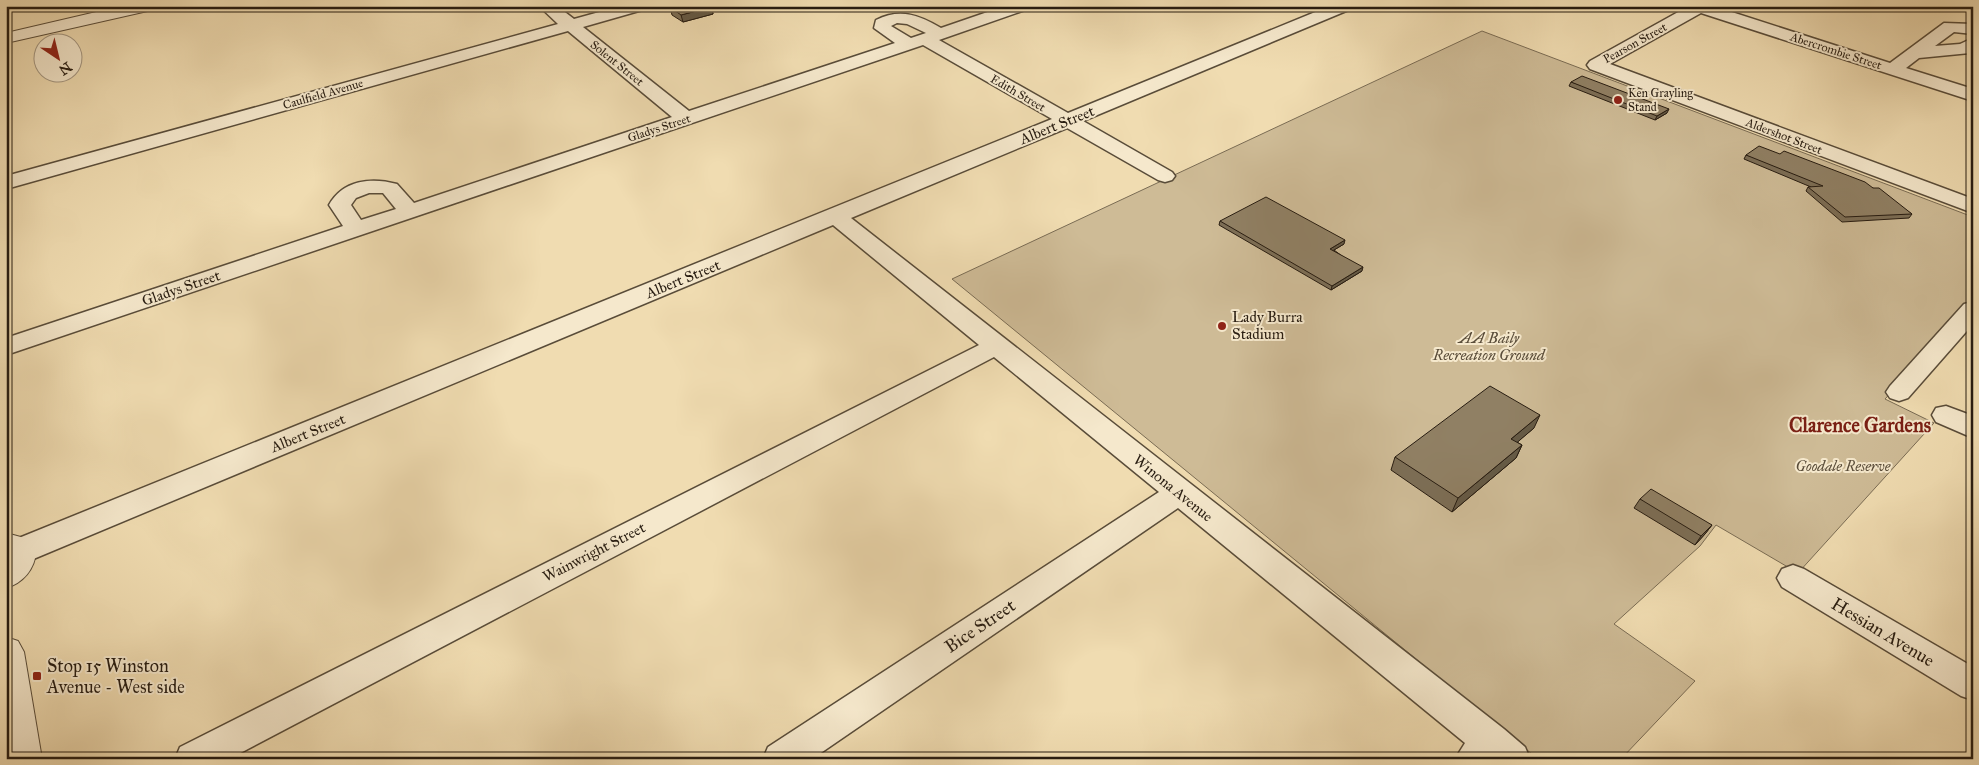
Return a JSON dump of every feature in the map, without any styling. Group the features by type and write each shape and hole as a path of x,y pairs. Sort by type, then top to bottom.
{"street":[{"path":"6,38 146,6"},
{"name":"Solent Street","path":"547,6 686,119"},
{"name":"Caulfield Avenue","path":"6,183 640,6"},
{"name":"Gladys Street","path":"6,347 1022,6"},
{"name":"Albert Street","path":"11,557 1346,6"},
{"name":"Pearson Street","path":"1596,66 1700,7"},
{"name":"Abercrombie Street","path":"1700,7 1973,95"},
{"path":"1893,69 1950,27 1973,29"},
{"name":"Edith Street","path":"925,39 1165,176"},
{"path":"1916,53 1964,49 1973,43"},
{"name":"Aldershot Street","path":"1596,66 1973,207"},
{"path":"356,230 340,205 342,198 356,190 375,185 390,188 410,211"},
{"name":"Winona Avenue","path":"835,216 1180,493 1492,753"},
{"path":"1898,392 1973,309"},
{"name":"Wainwright Street","path":"193,759 996,346"},
{"path":"1946,415 1973,428"},
{"name":"Bice Street","path":"781,759 1180,493"},
{"name":"Hessian Avenue","path":"1792,578 1973,685"},
{"path":"6,652 23,759"}],"green space":[{"name":"AA Baily Recreation Ground","path":"1482,31 1973,217 1973,303 1885,399 1934,423 1798,573 1716,525 1700,546 1614,624 1695,681 1621,759 1538,759 952,279"}],"building":[{"path":"670,7 712,7 681,15"},
{"path":"1582,76 1669,109 1657,116 1571,82"},
{"path":"1759,146 1780,154 1784,151 1865,182 1873,188 1879,188 1912,214 1845,217 1808,187 1823,186 1746,155"},
{"path":"1266,197 1345,240 1330,249 1363,267 1332,286 1220,221"},
{"path":"1490,386 1540,415 1511,439 1522,445 1458,498 1395,457"},
{"path":"1651,489 1712,525 1701,536 1640,499"}],"place":[{"name":"Ken Grayling Stand","path":"1618,100"},
{"name":"Lady Burra Stadium","path":"1222,326"},
{"name":"Stop 15 Winston Avenue - West side","path":"37,676"}],"district":[{"name":"Clarence Gardens","path":"1860,425"}],"park label":[{"name":"Goodale Reserve","path":"1843,466"}]}
